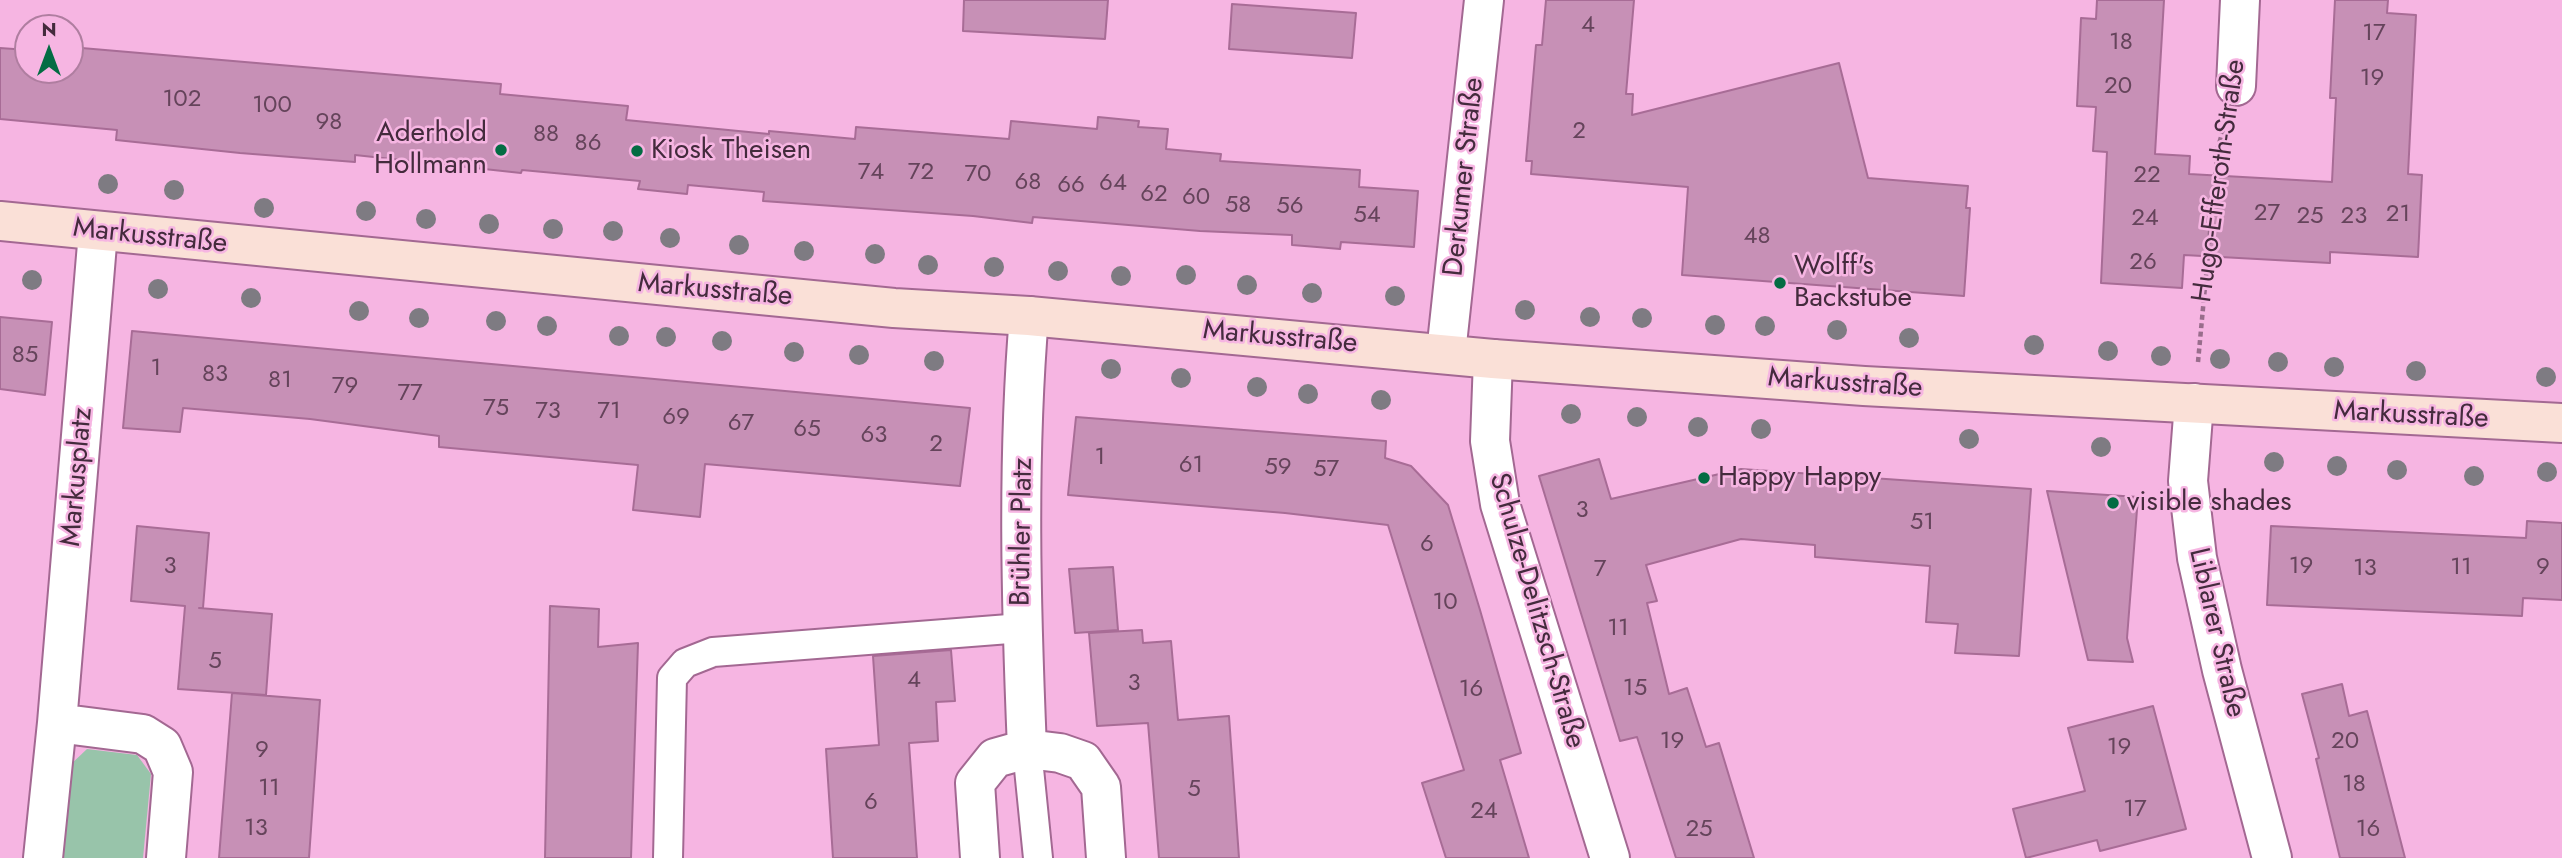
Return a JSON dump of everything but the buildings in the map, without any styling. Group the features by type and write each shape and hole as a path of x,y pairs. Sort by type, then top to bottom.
{"street":[{"name":"Derkumer Straße","path":"1446,353 1484,0"},
{"name":"Hugo-Efferoth-Straße","path":"2236,86 2240,0"},
{"name":"Markusstraße","path":"0,221 894,308 1029,316 1493,359 1891,388 2562,423"},
{"name":"Markusplatz","path":"43,858 58,723 98,232"},
{"name":"Brühler Platz","path":"1027,749 1021,628 1024,373 1029,316"},
{"name":"Schulze-Delitzsch-Straße","path":"1493,359 1490,441 1500,503 1610,858"},
{"name":"Liblarer Straße","path":"2194,403 2188,481 2197,558 2222,670 2272,858"},
{"path":"58,723 143,734 162,746 173,772 166,858"},
{"path":"980,858 975,783 995,758 1027,749 1060,753 1083,761 1101,787 1106,858"}],"lane":[{"path":"668,858 672,678 685,663 713,652 1021,628"},
{"path":"1027,749 1038,858"}],"path":[{"name":"Hugo-Efferoth-Straße","path":"2194,403 2218,147 2236,86"}],"green space":[{"path":"87,749 137,755 151,774 143,858 61,858 68,767"}],"place":[{"name":"Aderhold Hollmann","path":"501,150"},
{"name":"Kiosk Theisen","path":"637,151"},
{"name":"Wolff's Backstube","path":"1780,283"},
{"name":"Happy Happy","path":"1704,478"},
{"name":"visible shades","path":"2113,503"}]}
